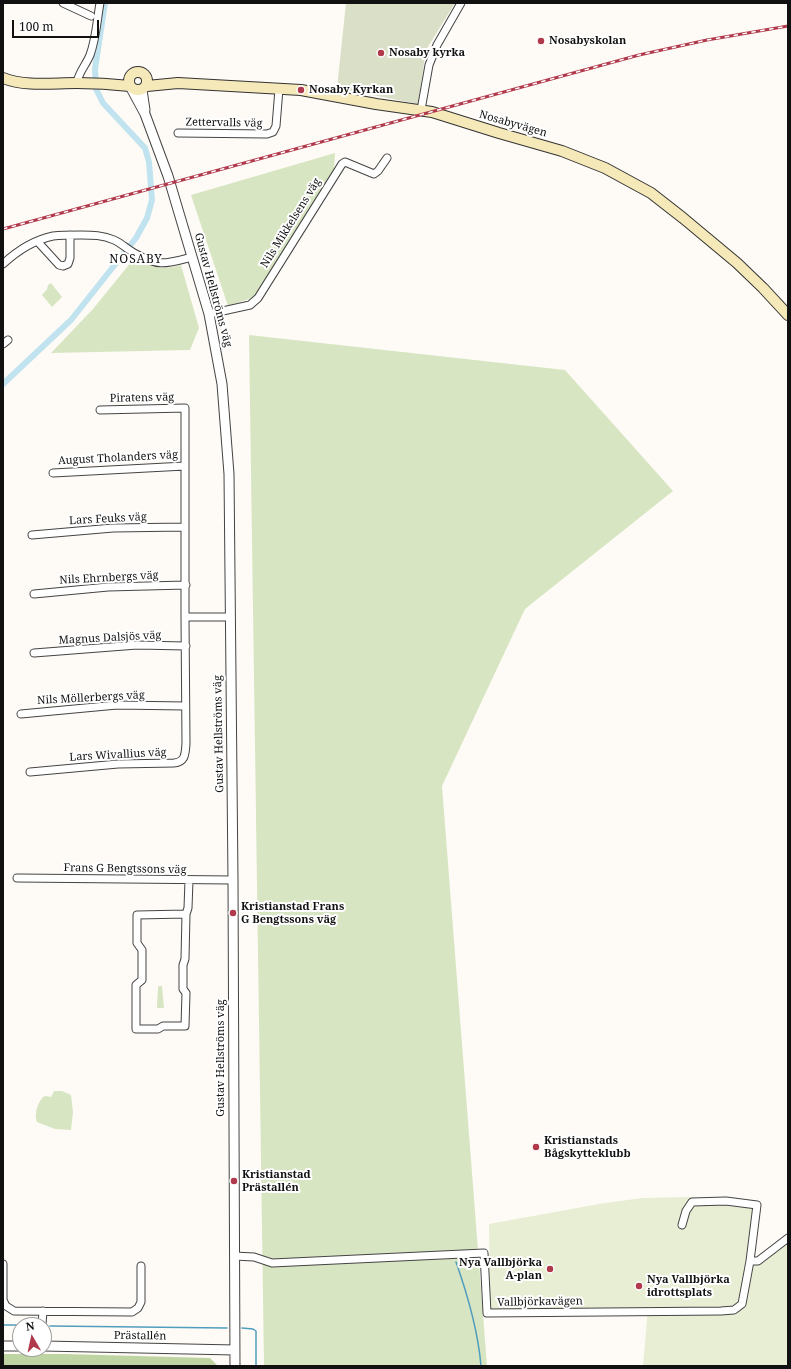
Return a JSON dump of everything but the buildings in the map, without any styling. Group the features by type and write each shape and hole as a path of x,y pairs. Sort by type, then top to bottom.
{"main road":[{"path":"3,78 10,81 40,84 99,83 130,87 136,91 145,84 144,74 140,72 135,72 131,75 99,83"},
{"path":"130,87 129,80 131,75"},
{"name":"Nosabyvägen","path":"145,84 178,83 301,90 376,104 432,112 562,151 605,168 650,193 683,218 737,263 764,288 787,314"}],"street":[{"path":"63,3 91,16"},
{"path":"76,83 78,75 90,54 95,38 100,3"},
{"path":"421,110 429,65 436,45 461,3"},
{"name":"Gustav Hellströms väg","path":"145,84 145,114"},
{"name":"Gustav Hellströms väg","path":"130,87 145,114 168,176 209,314 222,384 228,445 233,880 235,1366"},
{"name":"Zettervalls väg","path":"178,133 267,134 273,132 276,126 279,89"},
{"name":"Nils Mikkelsens väg","path":"209,314 250,305 258,298 342,164 345,162 351,163 374,174 378,171 387,158"},
{"path":"38,242 59,265 63,266 68,264 70,258 70,235"},
{"path":"3,264 16,252 27,246 53,236 70,235 104,236 155,263 171,262 192,257"},
{"name":"Piratens väg","path":"100,410 185,408"},
{"name":"Lars Wivallius väg","path":"30,772 118,764 179,762 185,757 185,408"},
{"name":"August Tholanders väg","path":"53,473 185,466"},
{"name":"Lars Feuks väg","path":"32,535 113,528 186,527"},
{"name":"Nils Ehrnbergs väg","path":"34,594 108,587 186,585"},
{"path":"186,617 230,617"},
{"name":"Magnus Dalsjös väg","path":"34,653 137,645 186,646"},
{"name":"Nils Möllerbergs väg","path":"21,714 117,705 185,706"},
{"name":"Frans G Bengtssons väg","path":"17,878 233,880"},
{"path":"186,914 137,915 137,943 142,950 142,980 136,985 136,1029 158,1029 163,1026 185,1026 186,993 183,989 183,965 185,959 186,914 188,908 189,880"},
{"path":"682,1225 686,1211 692,1202 726,1201 757,1205 750,1261 758,1261 788,1238"},
{"name":"Vallbjörkavägen","path":"234,1256 254,1257 272,1263 484,1253 487,1313 734,1310 742,1304 750,1261"},
{"path":"3,1264 4,1300 6,1306 14,1311 82,1310 132,1312 138,1308 142,1302 141,1266"},
{"path":"43,1311 43,1317"},
{"name":"Prästallén","path":"52,1346 235,1350"}],"green space":[{"path":"346,3 455,3 426,50 418,104 337,88"},
{"path":"335,153 334,170 255,297 228,306 191,195"},
{"path":"136,256 148,263 162,268 181,265 199,328 190,350 51,353 93,309"},
{"path":"51,283 62,297 52,307 42,295"},
{"path":"249,335 565,370 673,491 525,609 442,786 487,1366 264,1366"},
{"path":"159,986 162,986 164,1008 157,1008"},
{"path":"54,1091 62,1091 71,1095 73,1112 71,1130 55,1129 37,1122 36,1112 39,1103 43,1097 51,1097"},
{"name":"Nya Vallbjörka idrottsplats","path":"687,1197 754,1201 745,1265 755,1265 788,1241 788,1366 643,1366 648,1308 490,1309 489,1224 599,1204 642,1198"},
{"path":"3,1354 12,1354 12,1357 52,1357 52,1354 64,1354 210,1358 218,1366 3,1366"}],"waterway":[{"path":"3,384 71,320 136,238 147,218 152,200 149,162 145,148 103,103 96,89 95,69 105,3"},
{"path":"456,1262 472,1313 478,1339 481,1366"},
{"path":"3,1325 12,1325"},
{"path":"52,1326 227,1328"},
{"path":"242,1328 253,1329 256,1331 256,1366"}],"railway":[{"path":"3,229 639,55 707,40 788,26"}],"place":[{"name":"Nosabyskolan","path":"541,41"},
{"name":"Nosaby kyrka","path":"381,53"},
{"name":"Nosaby Kyrkan","path":"301,90"},
{"name":"Kristianstad Frans G Bengtssons väg","path":"233,913"},
{"name":"Kristianstads Bågskytteklubb","path":"536,1147"},
{"name":"Kristianstad Prästallén","path":"234,1181"},
{"name":"Nya Vallbjörka A-plan","path":"550,1269"},
{"name":"Nya Vallbjörka idrottsplats","path":"639,1286"}],"district":[{"name":"NOSABY","path":"136,260"}]}
